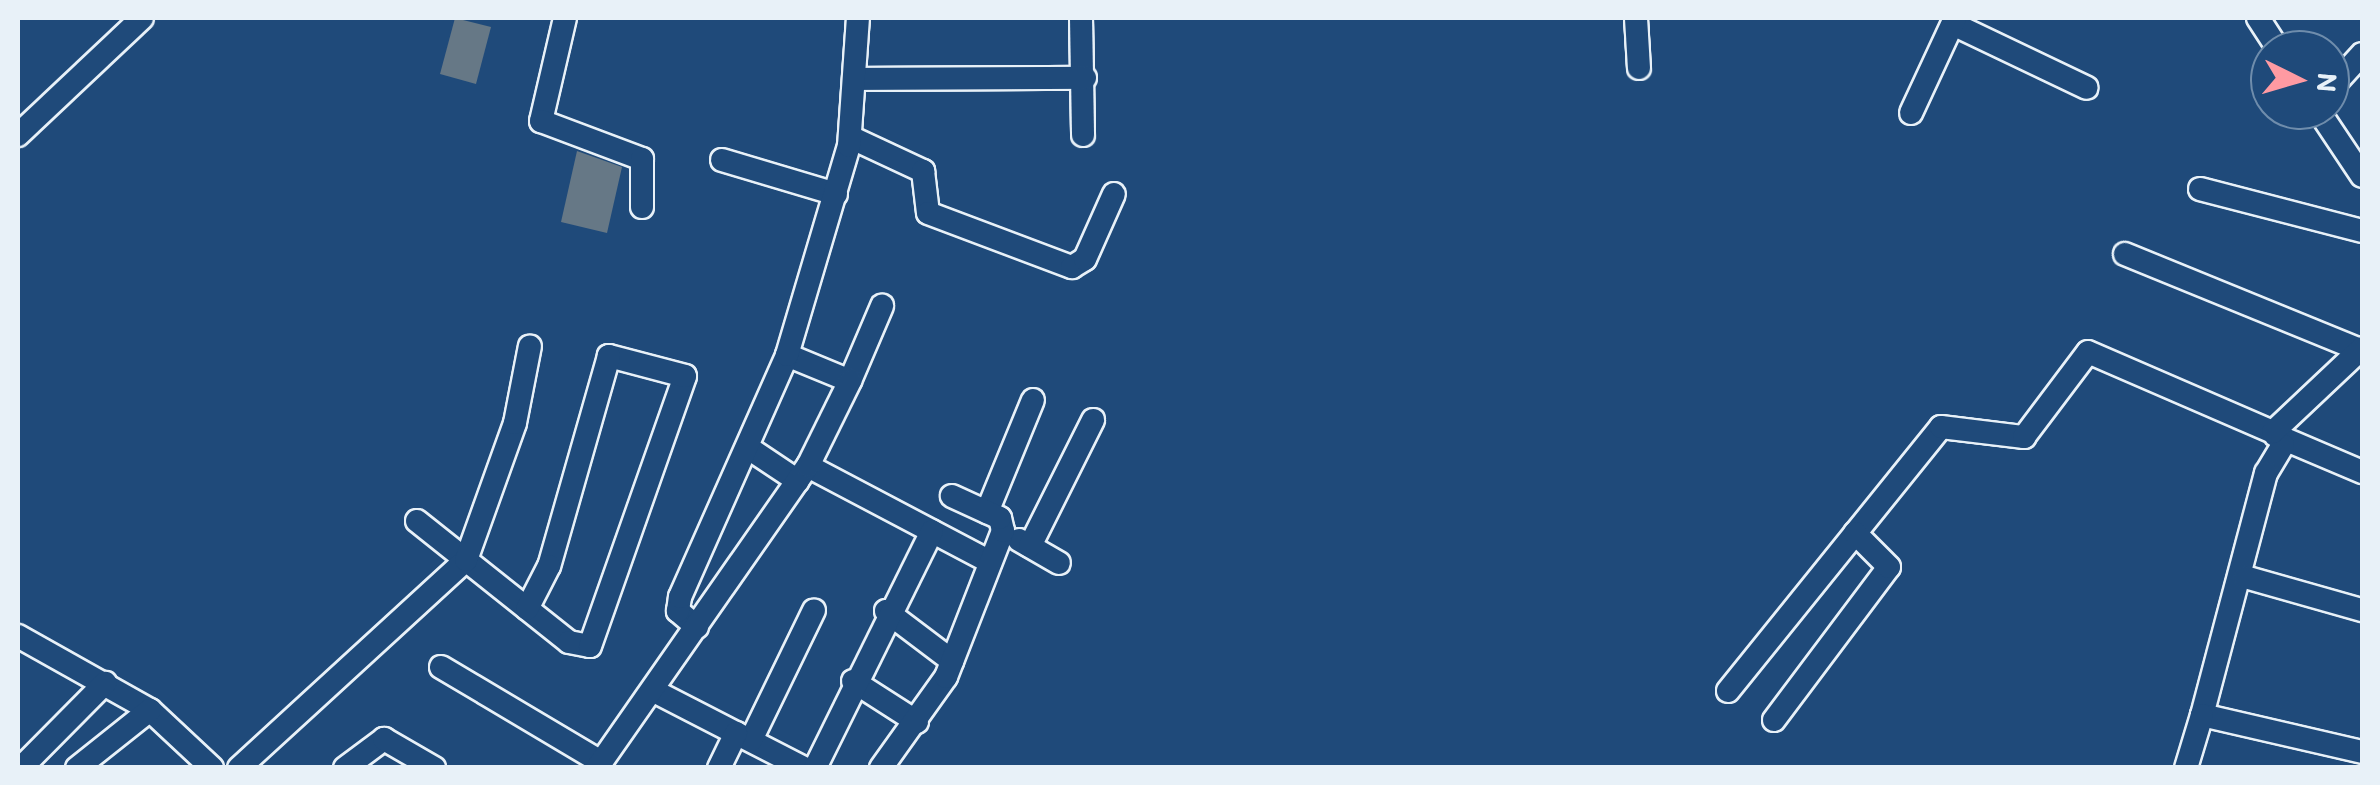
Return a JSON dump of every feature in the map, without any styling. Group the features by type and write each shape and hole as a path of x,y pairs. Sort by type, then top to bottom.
{"street":[{"path":"18,136 140,18"},
{"path":"565,18 540,121 642,159 642,207"},
{"path":"697,627 678,611 680,597 787,355 850,137 858,18"},
{"path":"1081,18 1083,135"},
{"path":"1636,18 1639,68"},
{"path":"1911,113 1954,21 2086,88"},
{"path":"856,79 1084,78"},
{"path":"2333,130 2360,167"},
{"path":"850,137 923,171 928,213 1072,267 1084,259 1114,194"},
{"path":"722,160 836,194"},
{"path":"2200,189 2362,231"},
{"path":"2124,254 2361,349 2278,439 2266,473 2244,577 2186,768"},
{"path":"441,668 599,765 654,692 803,474 850,382 882,306"},
{"path":"239,768 466,560 515,424 530,346"},
{"path":"1728,691 1933,432 2024,437 2088,352 2278,439 2362,472"},
{"path":"787,355 850,382"},
{"path":"417,521 527,609 579,649 596,638 677,412 680,373 609,356 549,566 527,609"},
{"path":"987,512 1032,400"},
{"path":"1030,546 1093,420"},
{"path":"748,447 932,531 990,562"},
{"path":"952,496 987,512 1003,531 1059,563"},
{"path":"814,768 886,610 932,531"},
{"path":"881,768 917,722 952,662 1003,531"},
{"path":"1774,720 1889,567 1855,533"},
{"path":"2244,577 2362,610"},
{"path":"720,768 744,736 814,610"},
{"path":"886,610 952,662"},
{"path":"18,636 150,710 212,768"},
{"path":"852,681 917,722"},
{"path":"22,762 105,683"},
{"path":"654,692 804,768"},
{"path":"77,768 150,710"},
{"path":"2202,715 2362,752"},
{"path":"346,767 384,739 434,768"}],"building":[{"path":"455,18 491,27 476,84 440,74"},
{"path":"577,151 622,167 607,233 561,222"}]}
